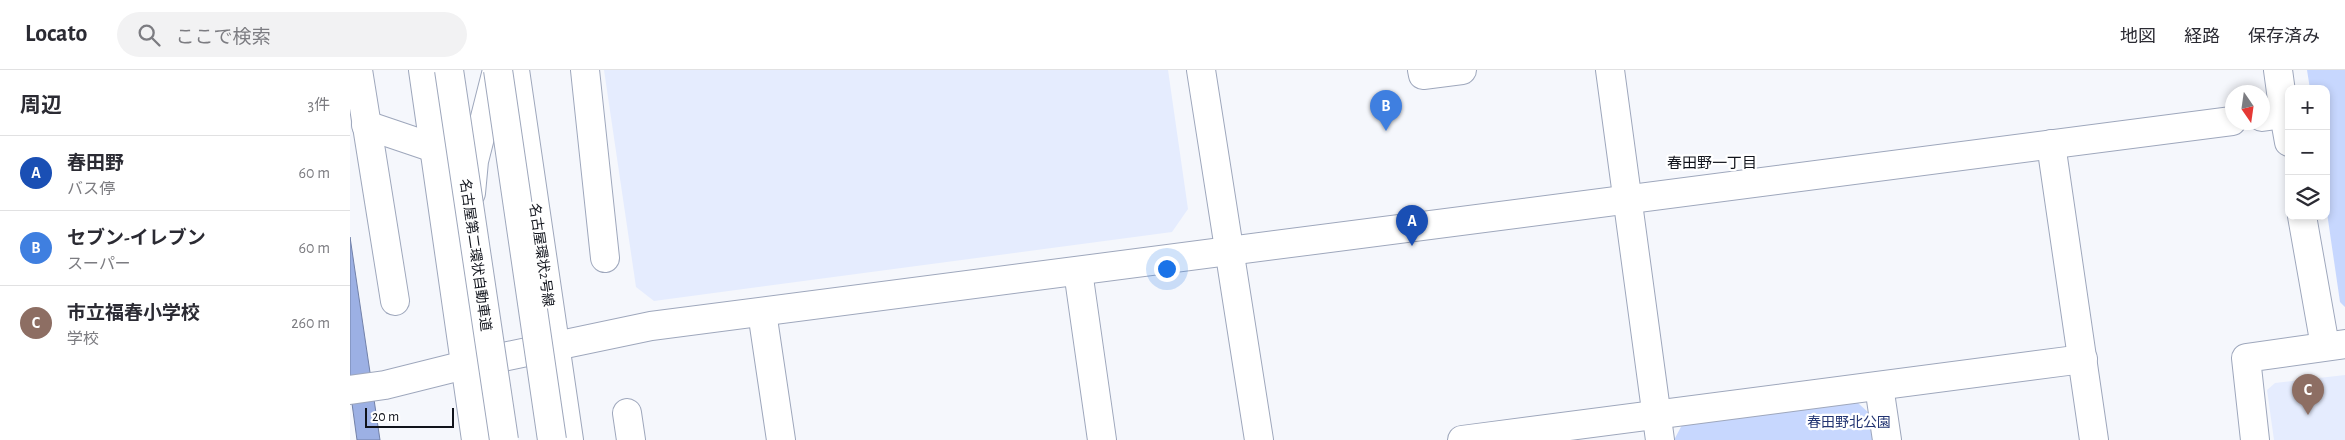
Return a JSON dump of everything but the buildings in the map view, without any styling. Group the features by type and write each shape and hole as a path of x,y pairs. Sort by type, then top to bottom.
{"main road":[{"path":"358,70 394,301"},
{"path":"423,70 476,440"},
{"name":"名古屋第二環状自動車道","path":"449,70 504,440"},
{"path":"493,359 472,218 471,188 478,144 498,70"},
{"path":"498,70 552,440"},
{"name":"名古屋環状2号線","path":"515,70 569,440"},
{"path":"586,70 605,258"},
{"path":"1201,70 1259,440"},
{"path":"1422,70 1423,75 1462,70"},
{"path":"1610,70 1658,427"},
{"path":"2278,70 2273,116 2285,136"},
{"path":"350,390 385,385 465,365 650,326 2225,122"},
{"path":"366,125 434,148"},
{"path":"2051,144 2094,440"},
{"path":"2255,440 2246,358 2335,345 2303,220"},
{"path":"1078,271 1102,440"},
{"path":"762,312 780,440"},
{"path":"1462,440 1658,427 1879,386 2083,359"},
{"path":"1879,386 1887,440"},
{"path":"627,413 631,440"}],"shaded area":[{"path":"604,70 1168,70 1188,209 1172,232 654,301 636,287"},
{"path":"350,237 380,440 357,440 350,389"},
{"path":"2345,375 2345,440 2274,440 2267,390 2275,383"}],"green space":[{"path":"2307,70 2345,70 2345,307 2340,302 2328,220 2330,220 2330,85 2309,85"},
{"name":"春田野北公園","path":"1858,403 1870,414 1873,440 1674,440 1682,425"}],"place":[{"name":"セブン-イレブン","path":"1386,131"},
{"name":"春田野","path":"1412,246"},
{"name":"市立福春小学校","path":"2308,415"}],"district":[{"name":"春田野一丁目","path":"1712,163"}]}
